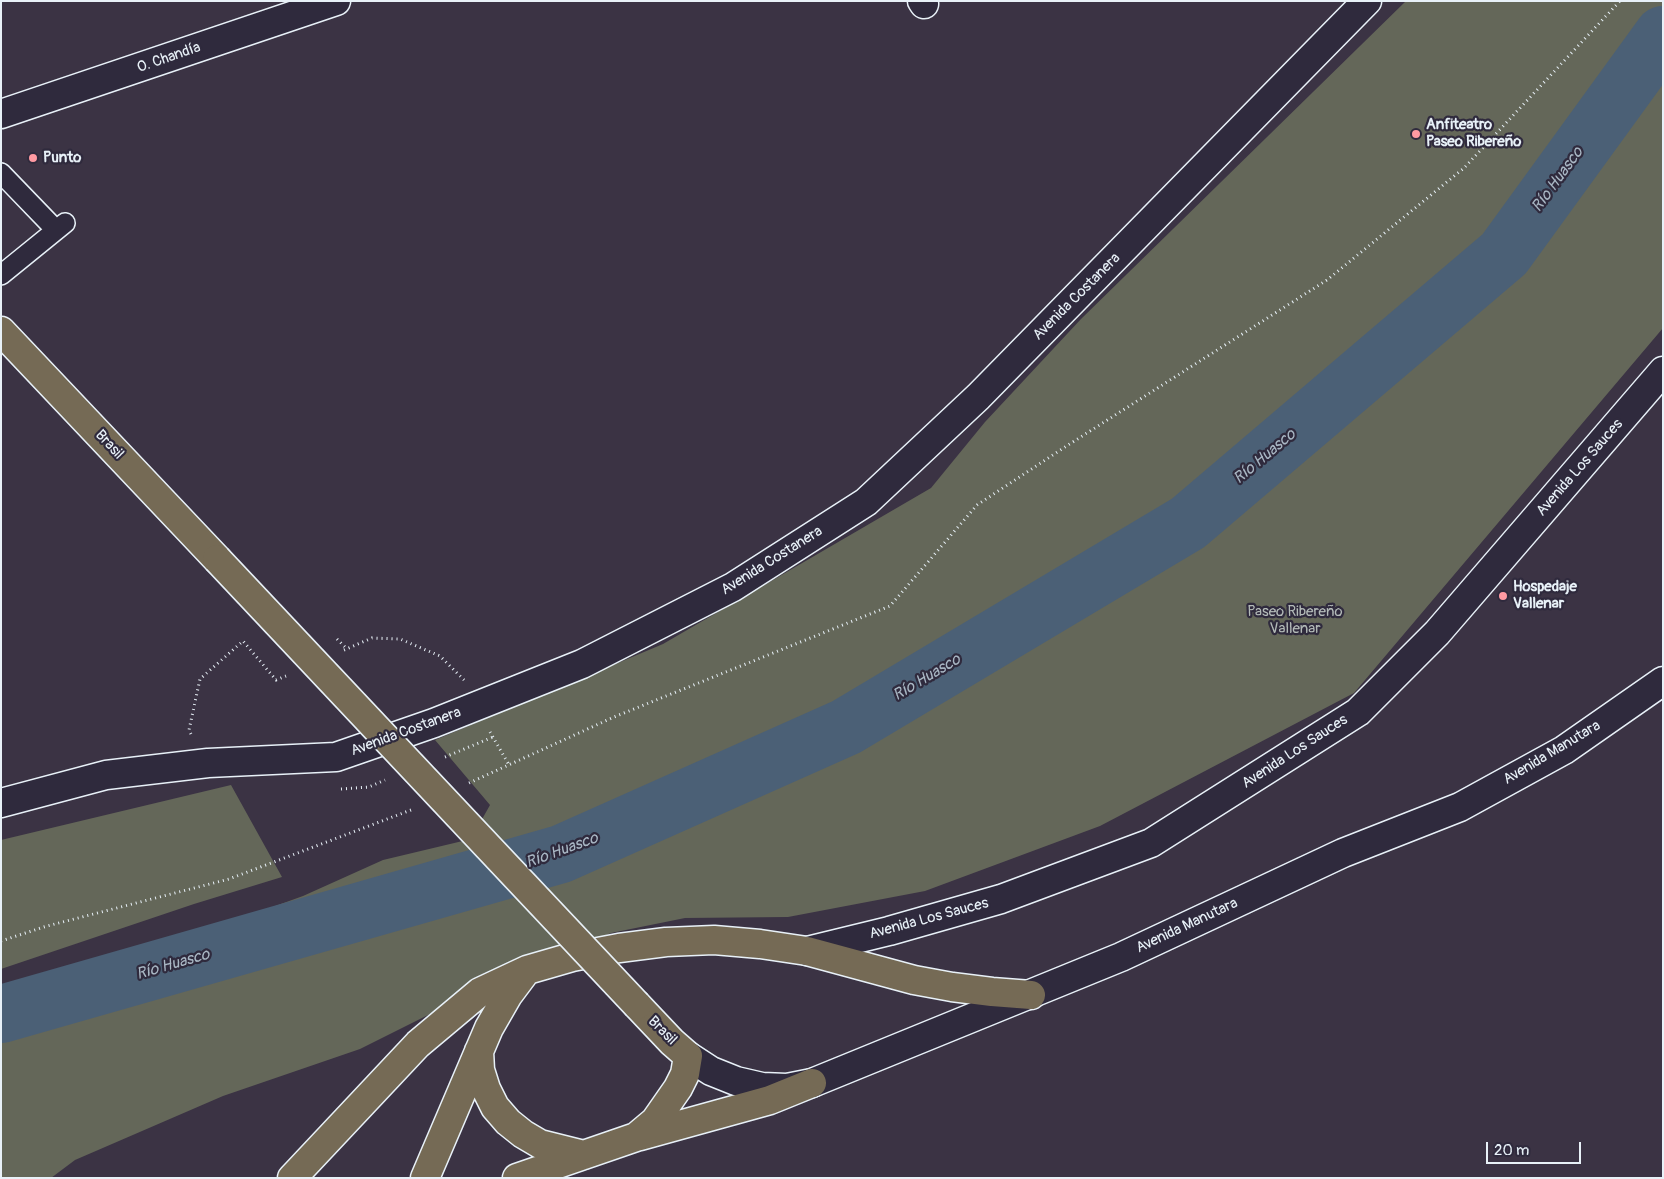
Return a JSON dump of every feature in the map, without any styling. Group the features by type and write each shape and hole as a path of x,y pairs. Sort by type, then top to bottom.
{"main road":[{"name":"O. Chandía","path":"1,114 336,1"},
{"name":"Avenida Costanera","path":"1,803 106,775 208,763 336,757 434,723 582,664 733,587 866,502 978,397 1367,1"},
{"name":"Brasil","path":"1,331 672,1042 688,1056"},
{"name":"Avenida Los Sauces","path":"807,951 889,931 1001,899 1151,844 1358,712 1437,633 1663,371"},
{"name":"Avenida Manutara","path":"688,1056 711,1071 736,1081 762,1087 787,1088 812,1083 1121,957 1343,853 1460,807 1564,750 1663,681"},
{"path":"292,1178 418,1044 480,992 527,970 572,957 666,942 714,940 807,951 923,982 992,992 1031,995"},
{"path":"425,1178 489,1028 508,995 527,970"},
{"path":"479,1051 480,1070 486,1089 495,1107 508,1122 522,1134 540,1144 584,1155"},
{"path":"636,1137 655,1122 678,1088 685,1074 688,1056"},
{"path":"517,1178 636,1137 770,1100 812,1083"},
{"path":"311,1178 315,1158 322,1145"}],"lane":[{"path":"1,173 60,227 1,275"}],"green space":[{"name":"Paseo Ribereño Vallenar","path":"1406,1 1663,1 1663,328 1354,693 1100,826 925,891 788,917 685,918 611,933 490,984 360,1049 223,1096 75,1160 51,1178 1,1178 1,992 178,941 303,896 383,860 471,839 490,805 435,740 663,644 931,488 985,422 1081,319"},
{"path":"231,785 282,877 194,904 1,969 1,840"}],"waterway":[{"name":"Río Huasco","path":"1,1014 561,854 846,727 1188,523 1504,254 1663,35"}],"place":[{"name":"Anfiteatro Paseo Ribereño","path":"1416,134"},
{"name":"Punto","path":"33,158"},
{"name":"Hospedaje Vallenar","path":"1503,596"}]}
